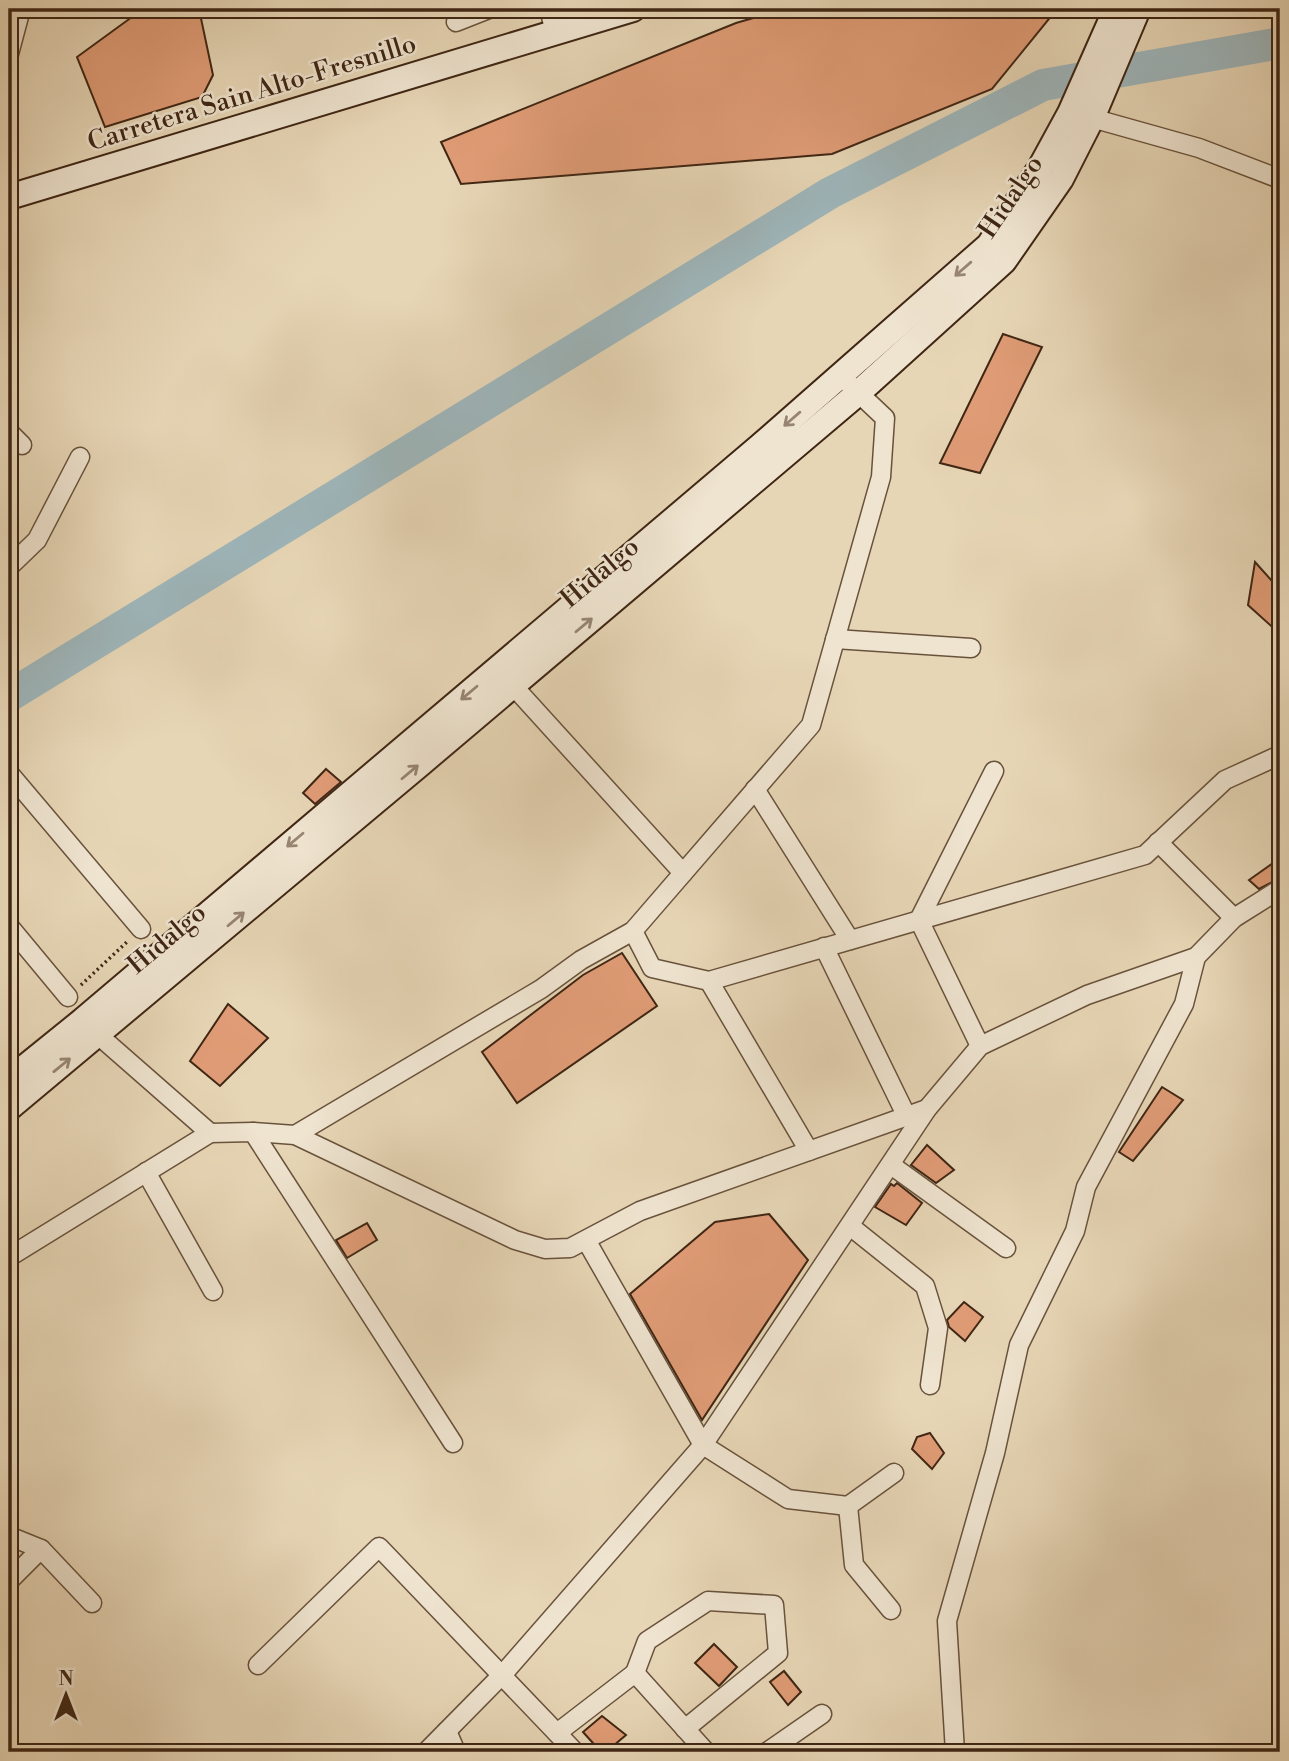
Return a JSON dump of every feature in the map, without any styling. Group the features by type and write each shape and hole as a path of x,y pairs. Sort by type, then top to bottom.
{"main road":[{"path":"9,189 552,22 607,9"},
{"name":"Carretera Sain Alto-Fresnillo","path":"9,197 552,22 633,9"},
{"name":"Hidalgo","path":"1110,51 1116,9"},
{"name":"Hidalgo","path":"9,1108 90,1028 849,385 989,245 1040,168 1084,109 1110,51 1139,9"},
{"name":"Hidalgo","path":"9,1080 90,1028"}],"street":[{"path":"9,54 21,9"},
{"path":"456,22 489,9"},
{"path":"1084,109 1199,148 1280,180"},
{"path":"295,1135 541,989 581,960 633,931 811,725 881,477 885,418 849,385"},
{"path":"9,567 37,540 80,457"},
{"path":"835,639 971,648"},
{"path":"505,677 683,873"},
{"path":"633,931 652,968 709,981 1145,855 1224,780 1280,755"},
{"path":"919,920 994,771"},
{"path":"9,773 141,929"},
{"path":"755,789 849,940"},
{"path":"1158,842 1234,918"},
{"path":"426,1752 503,1674 703,1446 928,1110 980,1046 1087,995 1196,957 1234,918 1280,889"},
{"path":"919,920 980,1046"},
{"path":"9,926 68,997"},
{"path":"824,947 907,1117"},
{"path":"955,1752 947,1621 995,1453 1019,1345 1075,1231 1086,1187 1184,1004 1196,957"},
{"path":"709,981 809,1152"},
{"path":"90,1028 210,1133"},
{"path":"9,1257 210,1133 295,1135 514,1240 545,1249 570,1248 640,1211 928,1110"},
{"path":"253,1132 453,1443"},
{"path":"891,1165 1006,1248"},
{"path":"146,1172 213,1291"},
{"path":"849,1226 925,1286 938,1328 930,1385"},
{"path":"586,1240 703,1446 788,1499 848,1506 894,1472"},
{"path":"848,1506 854,1564 891,1610"},
{"path":"9,1536 41,1549 92,1603"},
{"path":"258,1665 379,1547 575,1752"},
{"path":"9,1581 41,1549"},
{"path":"557,1733 635,1673 647,1641 708,1601 774,1605 778,1653 685,1729"},
{"path":"635,1673 706,1752"},
{"path":"767,1752 822,1714"},
{"path":"447,1731 456,1752"}],"path":[{"path":"68,997 141,929"}],"building":[{"path":"143,9 199,9 213,75 202,97 105,127 77,57"},
{"path":"784,9 1057,9 992,89 832,154 461,184 441,142 736,23"},
{"path":"1003,334 1042,347 980,473 940,463"},
{"path":"1255,562 1280,590 1280,634 1248,605"},
{"path":"326,769 341,782 315,804 303,793"},
{"path":"1280,858 1280,878 1259,889 1249,880"},
{"path":"622,953 657,1006 517,1103 482,1052 583,975"},
{"path":"228,1004 268,1038 220,1086 190,1061"},
{"path":"1162,1087 1183,1100 1133,1161 1119,1152"},
{"path":"927,1145 954,1170 936,1183 911,1165"},
{"path":"897,1183 922,1203 906,1225 875,1207 891,1184 894,1186"},
{"path":"769,1214 808,1260 702,1420 630,1294 715,1222"},
{"path":"367,1223 377,1240 347,1258 336,1240"},
{"path":"964,1302 983,1317 965,1341 949,1327 947,1320"},
{"path":"930,1433 944,1453 932,1469 912,1449 917,1437"},
{"path":"714,1644 737,1667 719,1686 695,1663"},
{"path":"784,1671 801,1692 788,1705 770,1682"},
{"path":"602,1716 626,1735 606,1752 601,1752 583,1732"}],"waterway":[{"path":"9,696 830,193 1043,85 1280,43"}]}
